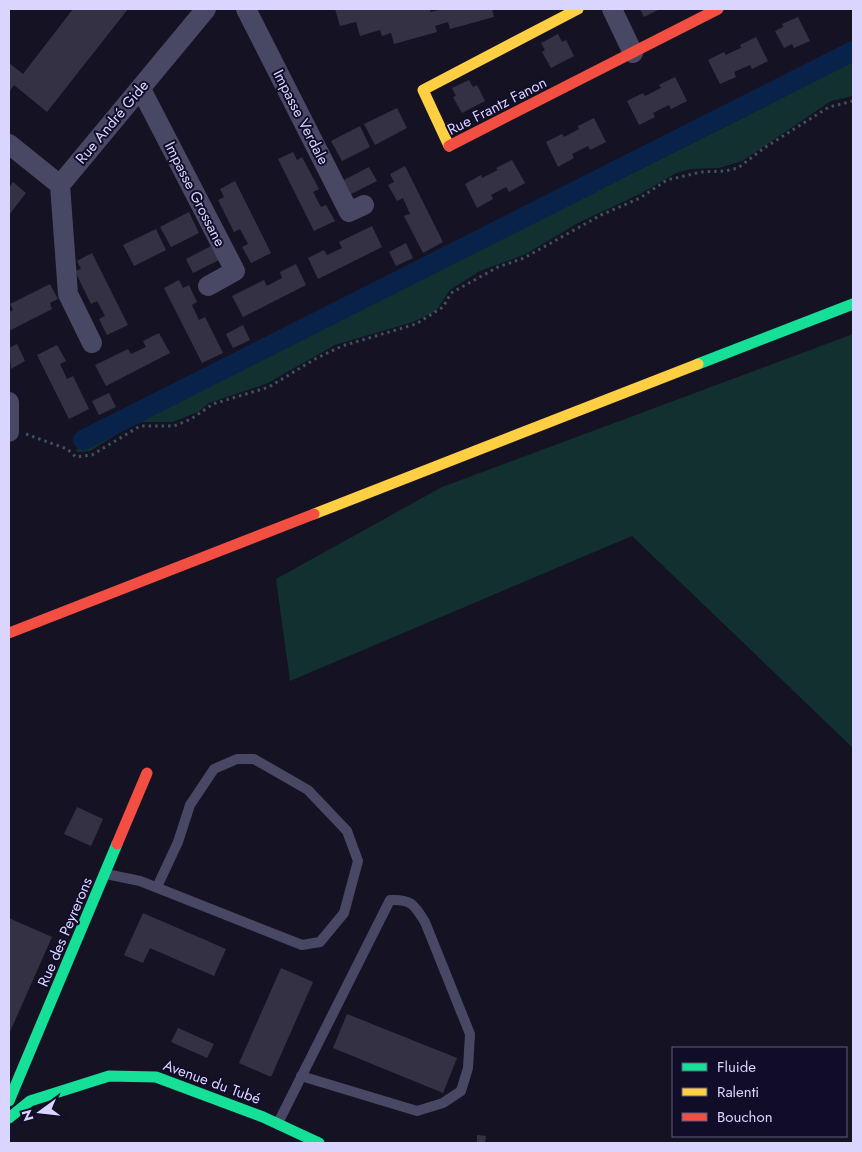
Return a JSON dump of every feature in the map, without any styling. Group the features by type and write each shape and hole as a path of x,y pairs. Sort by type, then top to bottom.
{"street":[{"name":"Rue André Gide","path":"60,185 206,9"},
{"name":"Impasse Verdale","path":"246,9 349,212 364,204"},
{"name":"Rue Frantz Fanon","path":"578,9 423,90 450,148 718,9"},
{"path":"612,9 633,53"},
{"name":"Impasse Grossane","path":"141,89 235,272 208,286"},
{"path":"9,144 60,185 68,294 92,343"},
{"path":"9,633 853,304"},
{"path":"9,402 9,430"},
{"name":"Rue des Peyrerons","path":"9,1101 16,1066 105,874 147,773"},
{"name":"Avenue du Tubé","path":"9,1118 30,1101 109,1076 156,1076 278,1124 318,1143"}],"lane":[{"path":"105,874 140,880 157,887 302,946 320,942 344,913 358,861 347,831 308,790 254,759 237,759 214,769 190,805 178,842 157,887"},
{"path":"278,1124 302,1076 390,900 403,899 415,905 424,922 470,1034 468,1068 461,1091 443,1103 417,1111 302,1076"}],"path":[{"path":"9,430 67,449 76,457 92,454 140,426 174,426 192,419 213,404 268,388 315,359 342,346 416,324 443,307 451,293 498,267 524,258 579,226 640,198 667,180 700,172 725,171 738,168 764,148 829,107 853,101"}],"green space":[{"path":"853,62 853,96 831,101 742,161 719,168 691,169 676,173 642,193 578,223 526,254 480,271 450,290 436,311 413,322 335,345 266,384 209,403 198,412 173,422 143,422 127,428 90,451 78,452 75,450 179,402"},
{"path":"853,334 853,748 632,536 290,681 276,579 442,487"}],"building":[{"path":"73,9 128,9 47,112 14,85 9,92 9,63 23,74"},
{"path":"335,9 430,9 431,12 442,9 492,9 494,17 450,29 448,22 435,26 437,32 394,44 391,33 382,36 380,30 360,36 356,22 340,26"},
{"path":"640,9 660,9 644,17"},
{"path":"798,17 810,41 794,48 792,44 784,48 775,31 783,27 782,24"},
{"path":"558,34 562,42 566,40 574,56 551,68 542,52 545,50 541,43"},
{"path":"756,37 768,61 752,69 750,65 734,72 736,77 720,84 708,60 724,52 726,55 741,48 740,45"},
{"path":"675,77 687,101 671,109 669,105 653,113 655,117 639,125 627,101 643,93 645,96 661,88 659,85"},
{"path":"469,80 473,87 477,85 485,101 462,113 453,97 456,96 452,88"},
{"path":"397,108 407,128 375,145 364,124"},
{"path":"594,118 606,142 590,150 588,146 572,154 574,158 558,167 546,142 562,134 564,137 579,129 578,126"},
{"path":"360,126 370,147 342,161 331,141"},
{"path":"293,152 297,160 302,157 319,189 313,192 321,207 326,205 335,221 314,231 278,159"},
{"path":"512,160 525,183 509,192 506,187 491,195 493,199 477,208 465,184 481,175 482,178 498,170 496,168"},
{"path":"405,166 443,242 423,253 404,216 410,214 403,198 397,201 388,185 394,182 390,174"},
{"path":"369,167 377,181 351,194 344,180"},
{"path":"235,181 271,253 251,263 242,247 248,244 240,229 234,232 218,200 224,197 220,189"},
{"path":"13,182 26,193 9,215 9,188"},
{"path":"189,212 199,233 171,247 160,227"},
{"path":"372,226 382,247 318,279 308,258 324,250 327,255 342,248 339,242"},
{"path":"156,229 166,250 134,266 123,245"},
{"path":"406,243 413,258 396,266 389,252"},
{"path":"211,246 219,260 193,273 186,259"},
{"path":"92,253 128,325 107,335 99,319 105,316 97,301 91,304 75,271 81,269 77,261"},
{"path":"296,264 306,285 243,317 232,296 264,280 267,286 282,278 280,272"},
{"path":"179,280 183,288 189,285 197,302 192,305 199,320 205,317 223,353 202,363 164,288"},
{"path":"50,284 58,299 50,303 52,309 9,331 9,312 13,310 10,304"},
{"path":"243,325 250,340 233,348 226,334"},
{"path":"159,333 170,353 106,386 95,365 128,349 131,354 146,347 143,341"},
{"path":"17,344 25,361 11,369 9,348"},
{"path":"57,345 66,361 60,364 67,379 73,376 89,409 69,419 37,355"},
{"path":"109,393 116,407 99,415 92,401"},
{"path":"77,807 103,819 91,846 64,834"},
{"path":"143,913 226,949 214,976 150,948 143,963 124,955"},
{"path":"9,918 52,937 9,1034"},
{"path":"281,968 313,982 271,1077 239,1063"},
{"path":"347,1014 457,1058 443,1093 333,1048"},
{"path":"178,1028 214,1044 207,1058 171,1042"},
{"path":"477,1135 486,1136 485,1143 477,1143"}],"waterway":[{"path":"83,440 853,51"}],"traffic: fast":[{"path":"698,364 853,304"},
{"path":"9,1101 117,844"},
{"path":"9,1118 30,1101 109,1076 156,1077 263,1117 319,1143"}],"traffic: slow":[{"path":"449,146 423,90 578,9"},
{"path":"314,514 698,364"}],"traffic: jam":[{"path":"449,146 718,9"},
{"path":"9,633 314,514"},
{"path":"117,844 147,773"}]}
